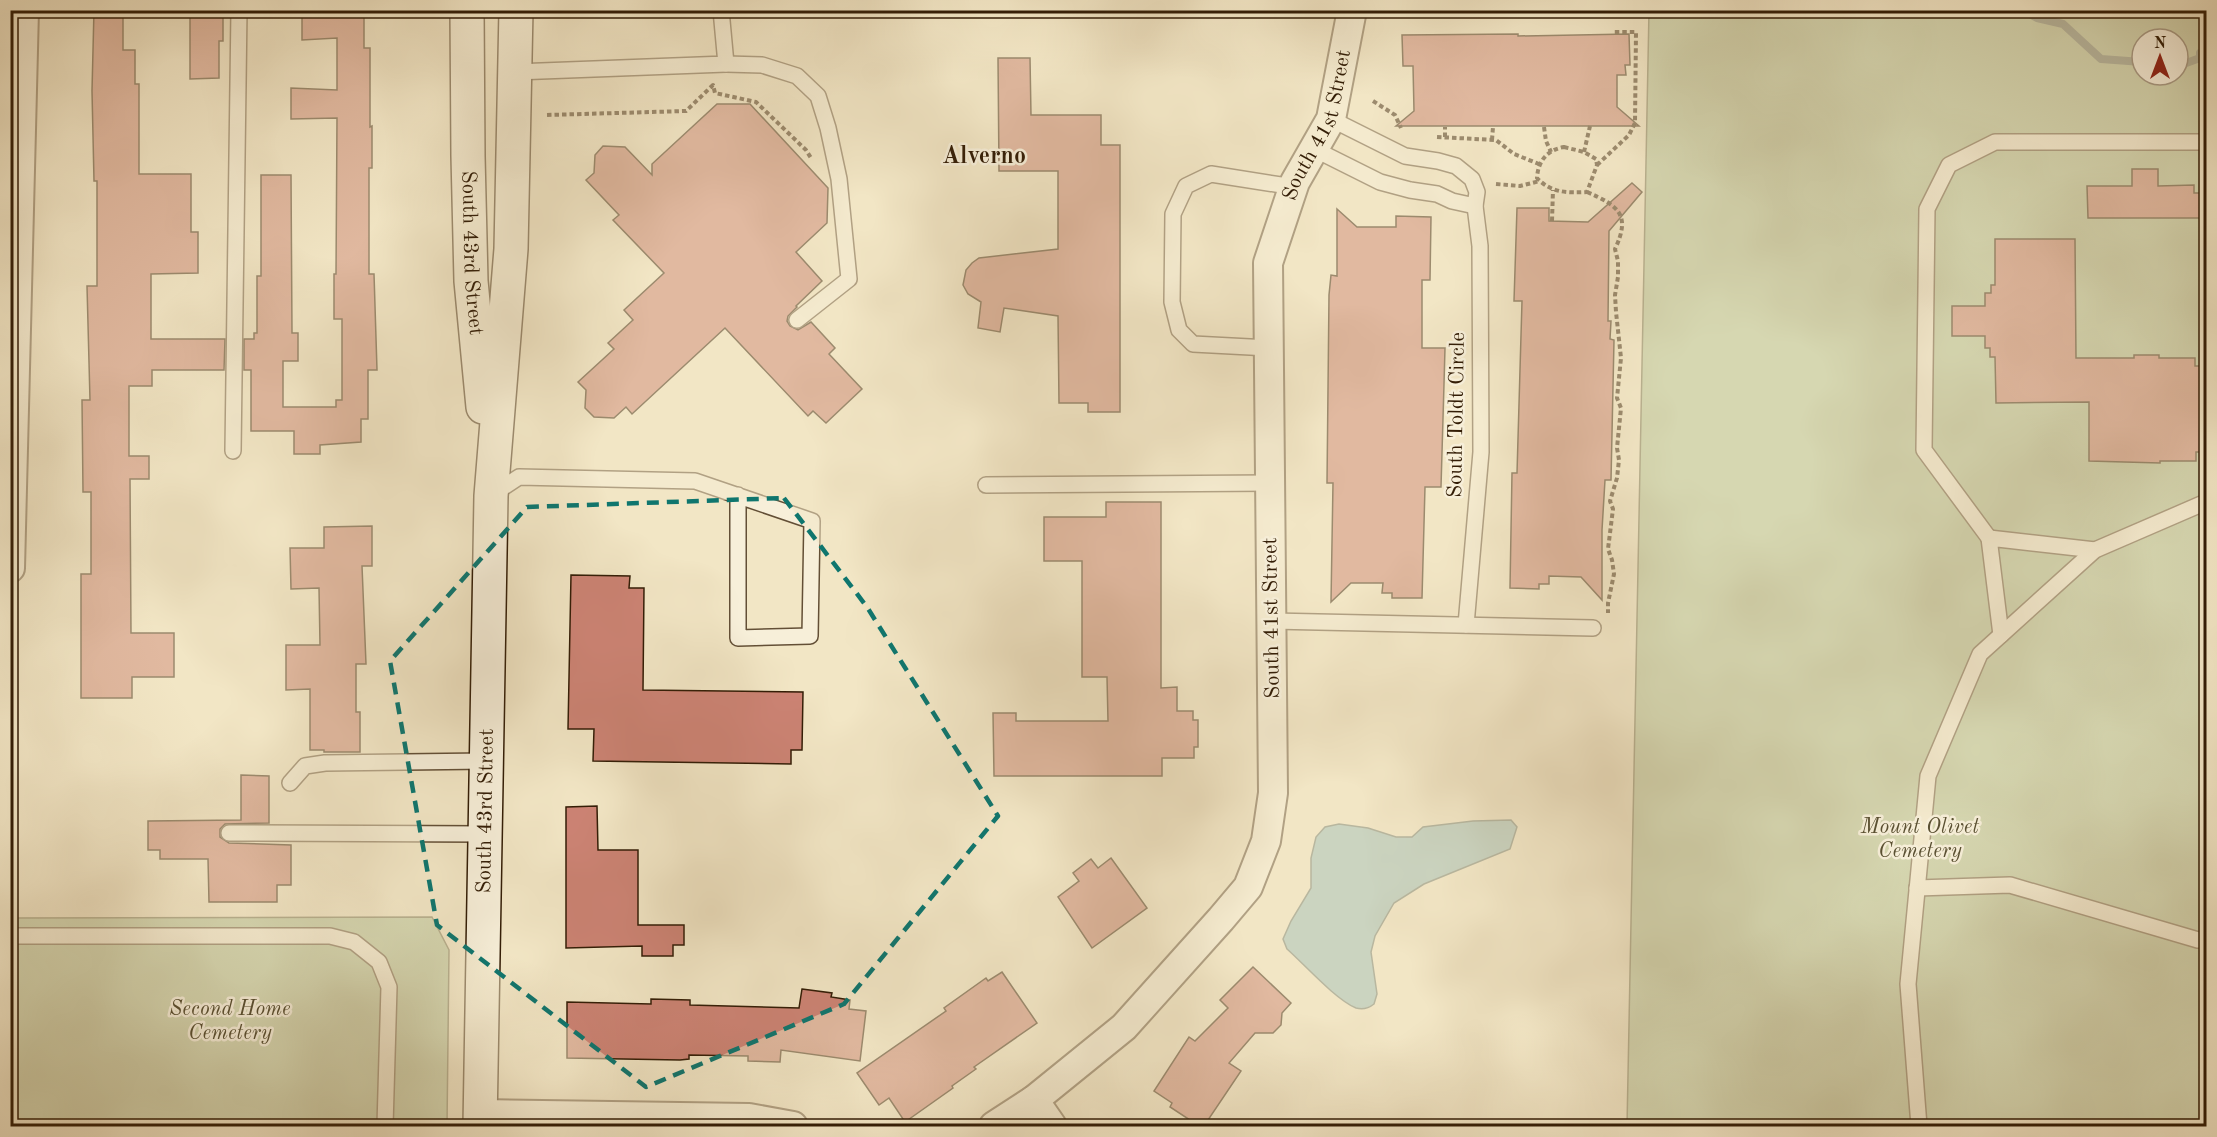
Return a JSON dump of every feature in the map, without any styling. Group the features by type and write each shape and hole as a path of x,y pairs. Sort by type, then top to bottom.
{"main road":[{"name":"South 43rd Street","path":"467,10 471,281 491,496"},
{"name":"South 43rd Street","path":"481,1120 491,496 510,270 516,10"}],"street":[{"path":"10,568 24,10"},
{"name":"South 41st Street","path":"993,1126 1034,1100 1124,1027 1248,887 1266,841 1273,793 1268,262 1294,187 1331,118 1352,10"},
{"path":"1034,1100 1053,1126"},
{"path":"481,1120 749,1118 793,1126"}],"lane":[{"path":"233,451 239,10"},
{"path":"721,10 726,64"},
{"path":"515,72 726,64 762,65 796,76 818,96 828,128 839,179 849,279 797,320"},
{"path":"1331,118 1405,156 1456,166 1472,179"},
{"path":"2001,635 1989,538 1924,450 1926,209 1948,165 1995,142 2206,142"},
{"path":"1314,149 1380,182 1437,194 1452,201 1475,206"},
{"path":"1269,348 1193,344 1179,330 1172,302 1173,214 1186,186 1211,174 1294,187"},
{"name":"South Toldt Circle","path":"1466,625 1481,452 1480,246 1475,206 1477,192 1472,179"},
{"path":"491,496 519,477 695,481 738,495 812,521 810,636 738,638 738,495"},
{"path":"986,484 1271,483"},
{"path":"1918,1126 1908,984 1928,776 1980,654 2095,550 2206,502"},
{"path":"1989,538 2095,550"},
{"path":"1272,621 1593,628"},
{"path":"290,783 305,766 325,763 486,761"},
{"path":"229,833 485,834"},
{"path":"1917,888 2010,885 2198,940 2206,940"},
{"path":"10,936 330,936 354,942 379,962 389,987 390,1018 386,1060 385,1126"}],"path":[{"path":"1587,192 1597,165 1629,135 1635,123 1636,32 1612,32"},
{"path":"547,115 686,111 713,85 715,93 756,102 806,150 812,161"},
{"path":"1372,101 1395,115 1397,123 1405,134"},
{"path":"1444,137 1445,126"},
{"path":"1584,152 1590,126"},
{"path":"1492,140 1493,127"},
{"path":"1544,127 1544,134 1551,152"},
{"path":"1428,138 1496,140 1514,154 1539,164"},
{"path":"1593,628 1608,622 1608,603 1614,574 1608,549 1613,509 1610,501 1618,469 1617,448 1621,408 1617,398 1621,358 1615,295 1618,261 1615,249 1622,233 1622,221 1617,210 1606,201 1587,192 1562,193 1553,190 1537,178 1539,164 1556,148 1564,147 1584,152 1596,159 1597,165"},
{"path":"1472,179 1520,186 1540,181"},
{"path":"1552,221 1553,190"}],"highlighted area":[{"path":"784,498 867,607 998,816 844,1004 646,1087 437,925 390,661 527,507"}],"green space":[{"name":"Mount Olivet Cemetery","path":"1649,11 2206,11 2206,1126 1627,1126"},
{"name":"Second Home Cemetery","path":"432,917 449,950 447,1126 11,1126 10,918"}],"water":[{"path":"1511,820 1517,827 1510,849 1424,884 1394,903 1375,936 1371,952 1377,994 1374,1004 1370,1007 1359,1009 1348,1004 1287,949 1283,939 1311,888 1311,858 1316,837 1325,827 1339,824 1368,828 1396,837 1412,837 1423,827 1473,821"}],"building":[{"path":"94,10 123,10 123,50 135,50 135,84 139,84 139,174 191,174 191,232 198,232 198,273 151,274 151,339 225,339 224,370 152,370 152,386 129,386 129,456 149,456 149,479 130,479 131,633 174,633 174,677 132,677 132,698 81,698 81,574 91,574 91,492 83,492 82,400 90,400 87,286 97,286 97,181 94,181 92,91"},
{"path":"190,10 223,10 223,41 219,41 219,78 190,79"},
{"path":"302,10 364,10 364,48 370,48 372,168 369,168 369,274 374,274 377,370 368,370 368,419 361,419 361,442 320,445 320,454 294,454 294,431 251,431 251,370 244,370 244,339 254,339 254,333 257,333 257,276 261,276 261,175 291,175 292,333 298,333 298,361 283,361 283,407 336,407 336,400 342,400 342,319 334,319 337,118 291,119 291,88 337,90 337,38 302,40"},
{"path":"1518,34 1518,36 1629,34 1630,65 1625,65 1626,75 1617,75 1617,107 1639,126 1396,126 1414,111 1413,66 1403,66 1402,35"},
{"path":"998,58 1030,58 1031,115 1101,115 1101,145 1120,145 1120,412 1088,412 1088,403 1059,403 1058,316 1004,308 1000,332 978,328 981,302 968,294 963,285 966,270 979,258 1058,249 1058,171 999,171"},
{"path":"717,104 750,104 828,188 827,223 796,252 822,281 796,306 787,321 790,326 798,330 811,322 835,348 829,354 862,389 826,423 813,411 808,416 725,328 632,414 626,407 614,418 594,417 585,408 586,390 578,382 614,349 608,343 633,320 624,310 664,273 613,220 619,215 586,180 594,173 595,155 603,146 625,147 652,175 652,164"},
{"path":"2132,169 2158,169 2158,186 2194,185 2194,193 2204,193 2205,218 2088,218 2087,186 2132,186"},
{"path":"1632,183 1642,192 1609,231 1608,321 1611,321 1610,339 1614,340 1611,480 1605,480 1602,600 1581,577 1549,576 1549,584 1539,584 1539,589 1510,588 1512,473 1517,473 1522,301 1514,301 1517,208 1549,208 1549,221 1588,222"},
{"path":"1337,209 1357,227 1396,227 1396,216 1431,217 1430,280 1422,280 1422,348 1445,348 1441,487 1425,487 1422,598 1392,598 1392,593 1382,593 1383,583 1351,583 1331,602 1333,483 1327,483 1329,295 1331,275 1337,276"},
{"path":"1995,239 2075,239 2076,358 2134,358 2134,355 2159,355 2159,358 2195,358 2195,366 2206,366 2206,452 2196,452 2196,461 2160,461 2160,463 2089,461 2089,402 1996,403 1995,357 1990,357 1990,348 1985,348 1985,336 1952,336 1952,306 1985,306 1985,293 1991,293 1991,285 1995,285"},
{"path":"1106,502 1161,502 1161,688 1177,687 1177,711 1193,711 1193,720 1198,720 1198,747 1194,747 1194,758 1162,758 1162,776 994,776 993,713 1016,713 1016,721 1108,721 1107,677 1082,677 1082,561 1044,561 1044,517 1106,517"},
{"path":"372,526 372,566 362,566 366,664 356,664 356,712 360,712 360,752 310,750 310,689 286,690 286,645 320,645 319,588 291,589 290,548 324,548 324,527"},
{"path":"571,575 630,576 629,588 644,588 643,690 803,692 802,750 791,750 791,764 593,761 594,729 568,729"},
{"path":"241,775 269,776 269,823 225,824 220,829 220,837 229,843 291,845 291,885 277,885 277,902 209,902 208,859 160,859 160,850 148,850 148,821 241,820"},
{"path":"597,806 598,850 638,850 638,925 684,925 684,945 673,945 673,956 642,956 642,946 566,948 566,807"},
{"path":"1111,858 1147,908 1092,948 1058,897 1079,881 1073,873 1091,859 1098,868"},
{"path":"1253,967 1291,1003 1282,1013 1281,1025 1273,1033 1255,1033 1229,1063 1241,1071 1204,1126 1199,1126 1170,1107 1172,1103 1154,1091 1189,1037 1195,1041 1228,1008 1220,1000"},
{"path":"1002,972 1037,1023 974,1067 976,1069 952,1086 953,1088 905,1122 889,1098 879,1105 857,1073 946,1011 944,1008 986,978 988,981"},
{"path":"802,989 832,993 831,997 850,1000 849,1009 866,1011 860,1061 781,1050 780,1062 748,1061 748,1056 689,1055 689,1059 680,1060 567,1058 567,1002 651,1004 651,999 690,1000 690,1005 799,1008"}],"waterway":[{"path":"1713,14 1720,10"},
{"path":"2023,10 2037,18 2063,24 2101,59 2130,61"},
{"path":"2190,62 2200,58 2200,53 2206,55"}],"district":[{"name":"Alverno","path":"984,157"}]}
